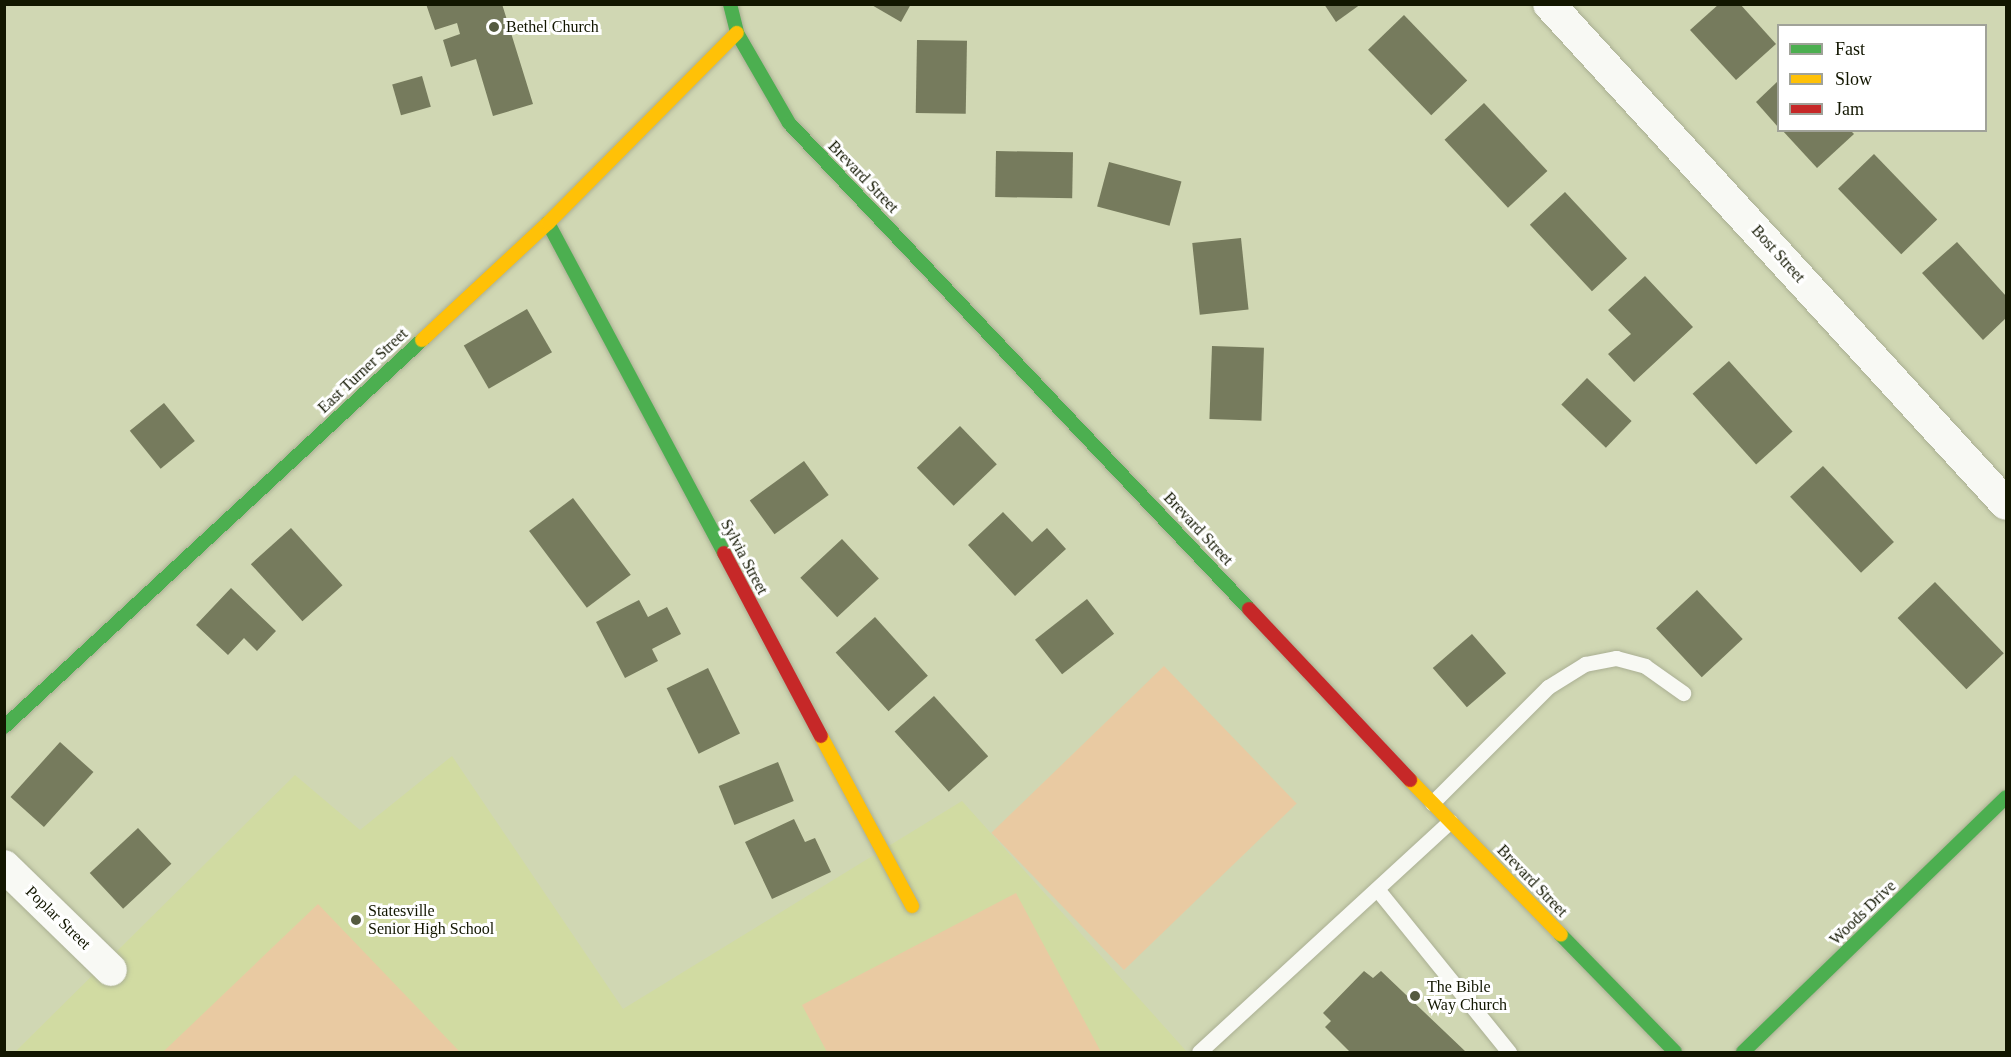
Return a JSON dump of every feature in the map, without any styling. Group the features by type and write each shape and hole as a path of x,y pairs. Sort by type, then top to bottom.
{"street":[{"name":"Brevard Street","path":"730,4 737,33 789,123 1432,803 1675,1053"},
{"name":"Bost Street","path":"1549,4 2007,504"},
{"name":"East Turner Street","path":"4,727 548,223 737,33"},
{"name":"Sylvia Street","path":"548,223 912,906"},
{"name":"Woods Drive","path":"1743,1053 2007,797"},
{"name":"Poplar Street","path":"4,866 111,969"}],"lane":[{"path":"1432,803 1548,687 1585,664 1616,658 1645,666 1683,693"},
{"path":"1199,1053 1450,821"},
{"path":"1377,889 1509,1053"}],"shaded area":[{"path":"1164,666 1297,803 1124,970 991,833"},
{"name":"Statesville Senior High School","path":"452,756 623,1009 962,801 1187,1052 15,1052 295,775 360,830"},
{"path":"1016,893 1101,1052 827,1052 802,1005"},
{"path":"318,904 460,1052 163,1052"}],"building":[{"path":"426,4 502,4 533,104 493,116 476,59 451,67 443,40 460,34 457,23 435,30"},
{"path":"870,4 911,4 901,22"},
{"path":"1324,4 1361,4 1336,22"},
{"path":"1719,4 1740,4 1776,44 1736,80 1690,30"},
{"path":"1404,15 1467,80 1431,115 1368,50"},
{"path":"917,40 967,41 966,114 916,113"},
{"path":"422,76 431,107 401,115 392,85"},
{"path":"1777,82 1777,126 1756,102"},
{"path":"1484,103 1547,171 1508,208 1445,140"},
{"path":"1784,132 1852,132 1854,134 1817,168"},
{"path":"996,151 1073,152 1072,198 995,197"},
{"path":"1874,154 1937,219 1901,254 1838,189"},
{"path":"1109,162 1181,181 1170,226 1097,206"},
{"path":"1565,192 1627,259 1592,291 1530,225"},
{"path":"1241,238 1249,310 1200,315 1192,243"},
{"path":"1957,242 2006,296 2006,318 1983,340 1922,273"},
{"path":"1645,276 1693,327 1634,382 1608,354 1631,334 1608,310"},
{"path":"527,309 552,352 489,389 464,346"},
{"path":"1212,346 1264,348 1261,421 1209,419"},
{"path":"1729,361 1793,432 1756,464 1693,394"},
{"path":"1587,378 1632,421 1606,448 1561,405"},
{"path":"164,403 195,441 161,469 130,431"},
{"path":"960,426 997,464 954,506 917,468"},
{"path":"804,461 829,495 774,534 750,500"},
{"path":"1823,466 1894,542 1861,573 1790,497"},
{"path":"573,498 631,575 587,608 529,531"},
{"path":"1003,512 1032,542 1047,528 1066,549 1015,596 968,545"},
{"path":"291,528 343,585 302,621 251,564"},
{"path":"842,539 879,578 837,617 800,578"},
{"path":"1935,582 2004,653 1966,689 1898,618"},
{"path":"231,588 276,631 257,651 244,638 228,655 196,625"},
{"path":"1697,590 1743,639 1702,677 1656,628"},
{"path":"1087,599 1114,634 1062,674 1035,640"},
{"path":"639,600 648,617 667,607 681,634 652,649 658,661 625,678 596,622"},
{"path":"875,617 928,676 888,711 836,652"},
{"path":"1472,634 1506,673 1467,707 1433,668"},
{"path":"708,668 740,734 699,754 667,688"},
{"path":"934,696 988,756 949,792 895,731"},
{"path":"60,742 93,772 44,827 10,797"},
{"path":"778,762 794,801 734,825 719,786"},
{"path":"794,819 805,842 815,838 831,872 772,899 745,842"},
{"path":"138,828 171,864 123,909 90,873"},
{"path":"1364,971 1373,978 1381,971 1466,1052 1350,1052 1325,1027 1331,1021 1323,1013"}],"traffic: fast":[{"path":"730,4 737,33 789,123 1249,609"},
{"path":"548,223 724,553"},
{"path":"4,727 422,340"},
{"path":"1743,1052 2006,797"},
{"path":"1561,935 1675,1052"}],"traffic: slow":[{"path":"422,340 548,223 737,33"},
{"path":"821,736 912,906"},
{"path":"1410,780 1561,935"}],"traffic: jam":[{"path":"724,553 821,736"},
{"path":"1249,609 1410,780"}],"place":[{"name":"Bethel Church","path":"494,27"},
{"name":"Statesville Senior High School","path":"356,920"},
{"name":"The Bible Way Church","path":"1415,996"}]}
